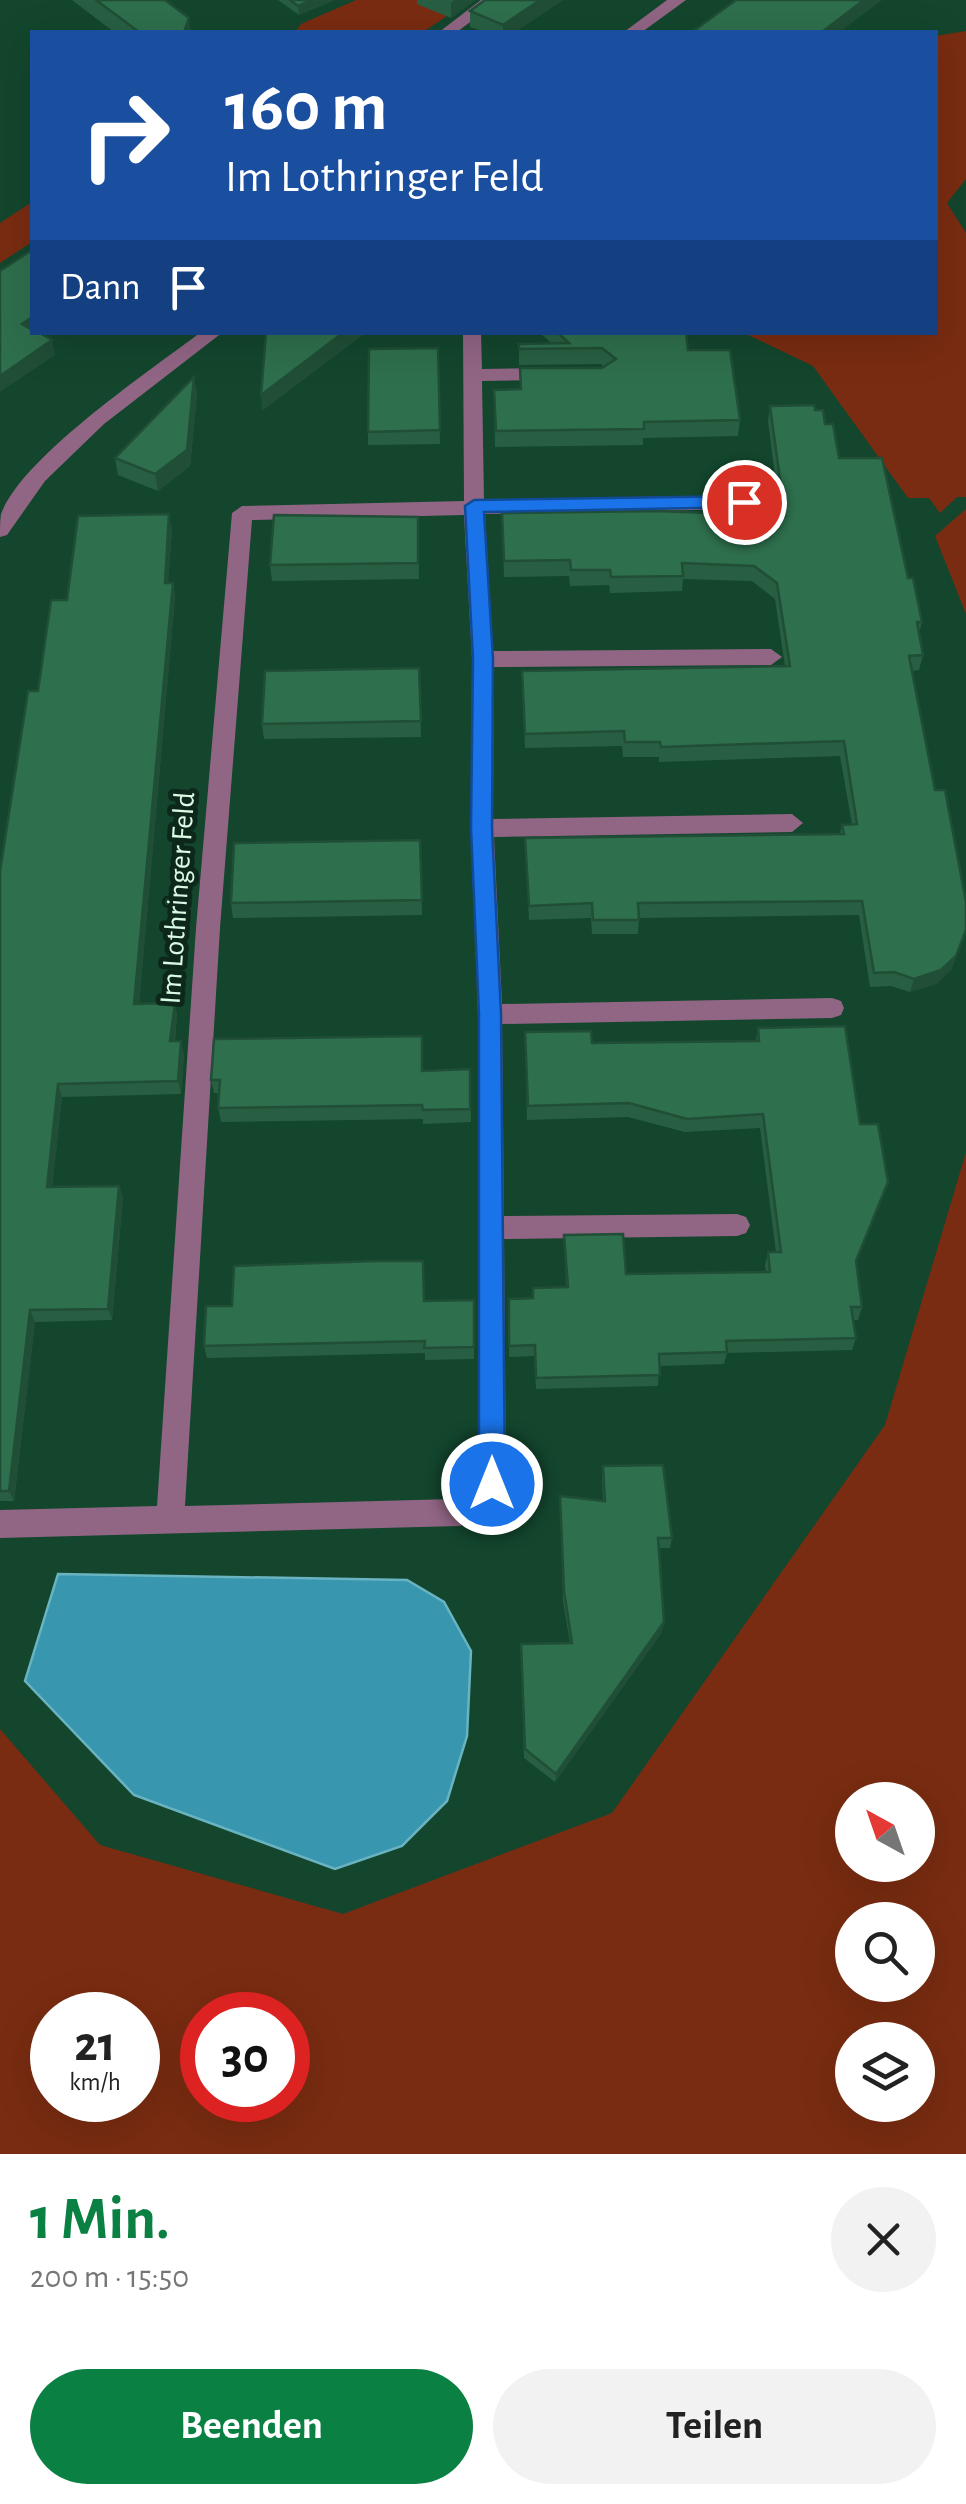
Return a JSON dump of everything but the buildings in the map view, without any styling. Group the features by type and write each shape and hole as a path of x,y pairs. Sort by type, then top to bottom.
{"street":[{"path":"449,30 491,0"},
{"path":"635,30 678,0"},
{"path":"0,530 38,476 97,420 210,335"},
{"path":"0,1524 460,1512 492,1484 490,1014 482,828 483,659 474,506 472,335"},
{"path":"472,375 564,374"},
{"name":"Im Lothringer Feld","path":"170,1521 207,948 242,513 744,502"},
{"path":"483,659 771,657"},
{"path":"482,828 792,823"},
{"path":"490,1014 832,1008"},
{"path":"491,1228 737,1225"}],"shaded area":[{"path":"356,0 471,0 426,30 296,30 301,24"},
{"path":"966,31 966,179 947,203 966,233 966,497 957,497 940,513 929,498 908,498 813,366 748,335 938,335 938,36"},
{"path":"30,203 30,243 0,263 0,223"},
{"path":"966,509 966,614 935,536"},
{"path":"966,1152 966,2154 0,2154 0,1729 100,1845 343,1914 612,1813 885,1425"}],"water":[{"path":"58,1574 407,1580 444,1602 471,1651 467,1736 447,1801 402,1846 335,1869 134,1795 25,1681"}],"route":[{"path":"492,1484 490,1014 482,828 483,659 474,506 744,502"}]}
